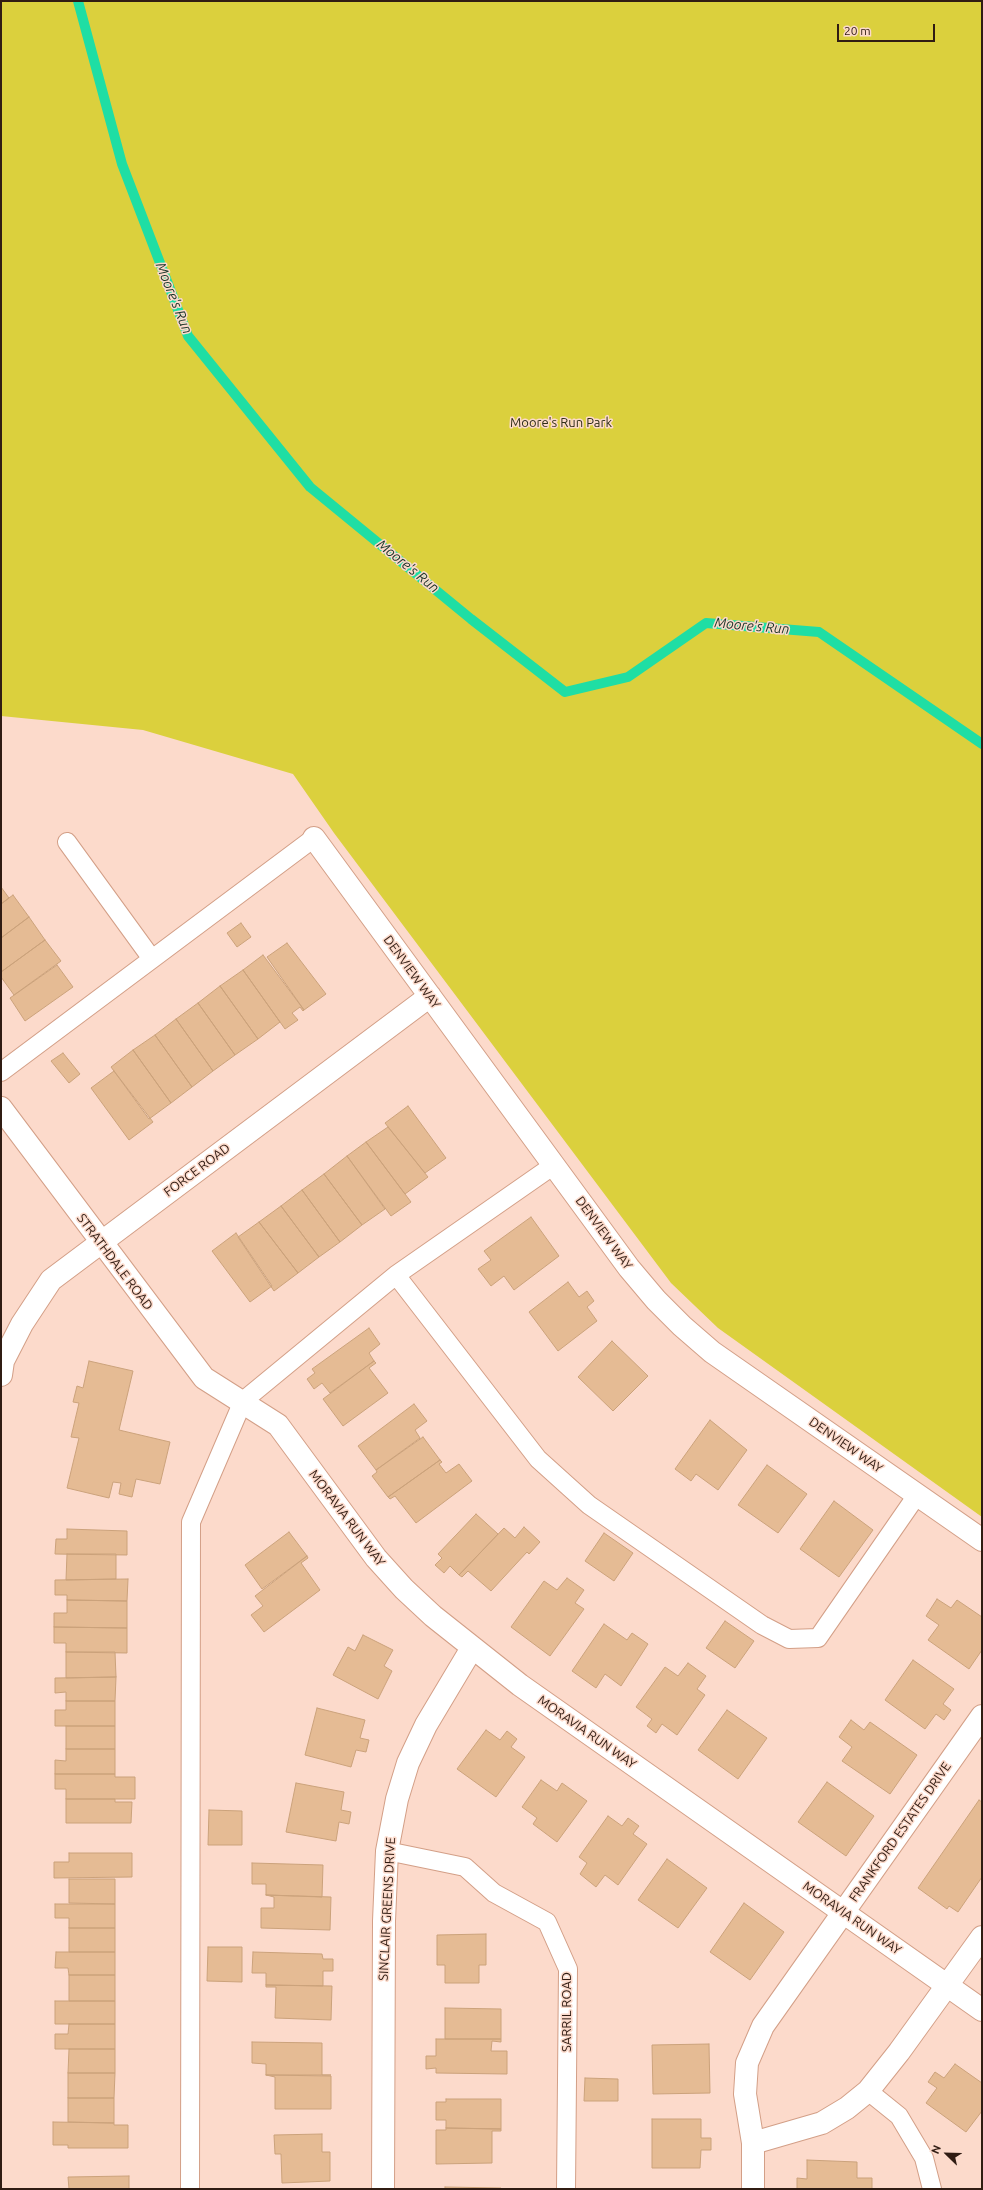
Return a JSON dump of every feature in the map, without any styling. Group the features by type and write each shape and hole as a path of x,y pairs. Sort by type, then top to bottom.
{"street":[{"name":"DENVIEW WAY","path":"314,838 629,1268 682,1326 712,1352 982,1540"},
{"name":"FORCE ROAD","path":"1,1375 3,1361 22,1324 51,1280 430,996"},
{"name":"STRATHDALE ROAD","path":"1,1108 100,1242 204,1378 243,1401"},
{"name":"MORAVIA RUN WAY","path":"243,1401 278,1425 376,1558 404,1589 433,1616 520,1685 982,2010"},
{"name":"SINCLAIR GREENS DRIVE","path":"383,2189 384,1921 387,1851 397,1799 408,1763 426,1725 472,1648"},
{"name":"FRANKFORD ESTATES DRIVE","path":"753,2189 753,2143 745,2094 747,2063 763,2026 982,1716"},
{"path":"753,2143 822,2123 847,2108 868,2091 948,1986 982,1937"}],"lane":[{"path":"1,1072 314,838"},
{"path":"67,842 152,959"},
{"path":"190,2189 191,1522 243,1401 396,1275 554,1165"},
{"path":"396,1275 538,1458 589,1505 762,1625 789,1639 818,1638 917,1495"},
{"name":"SARRIL ROAD","path":"387,1851 464,1867 494,1893 547,1922 568,1969 566,2189"},
{"path":"868,2091 899,2116 924,2158 932,2189"}],"green space":[{"name":"Moore's Run Park","path":"1,1 982,1 982,1517 718,1328 671,1283 334,833 293,774 143,730 1,716"}],"building":[{"path":"1,887 9,898 1,904"},
{"path":"13,895 29,917 1,938 1,904"},
{"path":"29,917 45,940 1,972 1,938"},
{"path":"241,923 251,937 237,947 227,933"},
{"path":"45,940 61,961 14,995 1,977 1,972"},
{"path":"287,943 326,994 304,1010 267,957"},
{"path":"263,955 304,1010 303,1011 300,1007 292,1013 298,1020 285,1029 243,970"},
{"path":"57,965 73,987 25,1021 10,998"},
{"path":"243,970 280,1022 258,1039 220,986"},
{"path":"220,986 258,1039 235,1055 198,1003"},
{"path":"198,1003 235,1055 213,1071 176,1019"},
{"path":"176,1019 213,1071 192,1087 155,1035"},
{"path":"155,1035 192,1087 171,1103 133,1050"},
{"path":"133,1050 171,1103 149,1119 111,1067"},
{"path":"63,1053 80,1074 69,1083 51,1061"},
{"path":"114,1071 153,1122 129,1140 91,1088"},
{"path":"408,1106 446,1158 425,1173 385,1123"},
{"path":"388,1127 428,1177 405,1194 366,1142"},
{"path":"366,1142 411,1202 391,1216 347,1156"},
{"path":"347,1156 385,1209 362,1225 324,1174"},
{"path":"324,1174 362,1225 340,1242 302,1190"},
{"path":"302,1190 340,1242 319,1257 281,1206"},
{"path":"281,1206 319,1257 298,1273 259,1222"},
{"path":"531,1217 559,1256 514,1290 504,1276 491,1286 478,1269 491,1260 484,1251"},
{"path":"259,1222 298,1273 274,1291 238,1237"},
{"path":"236,1233 272,1286 250,1302 212,1251"},
{"path":"568,1282 579,1297 587,1291 594,1301 587,1307 597,1321 558,1351 529,1312"},
{"path":"369,1328 380,1344 369,1353 374,1361 330,1393 322,1383 314,1389 307,1379 315,1373 312,1369"},
{"path":"612,1341 648,1376 613,1411 578,1377"},
{"path":"89,1361 133,1371 119,1430 170,1442 160,1484 136,1479 132,1497 119,1494 121,1483 113,1482 109,1498 67,1488 79,1438 71,1437 79,1403 73,1402 77,1386 83,1388"},
{"path":"374,1361 376,1363 369,1368 388,1393 343,1426 323,1399"},
{"path":"414,1404 427,1421 415,1430 420,1438 376,1470 358,1446"},
{"path":"710,1420 747,1450 718,1490 696,1474 691,1481 675,1469"},
{"path":"423,1437 440,1460 388,1497 372,1476 377,1472 376,1470"},
{"path":"440,1460 442,1462 439,1464 446,1473 459,1464 472,1481 416,1523 395,1496 390,1499 388,1497"},
{"path":"767,1465 807,1494 778,1533 738,1505"},
{"path":"834,1501 873,1530 839,1577 800,1549"},
{"path":"476,1514 498,1534 459,1575 450,1566 444,1573 435,1565 442,1558 438,1554"},
{"path":"524,1527 540,1542 529,1554 527,1552 491,1591 468,1571 462,1577 459,1575 504,1528 515,1538"},
{"path":"67,1529 127,1531 127,1555 55,1554 56,1539 67,1539"},
{"path":"289,1532 307,1556 262,1589 245,1565"},
{"path":"604,1533 633,1553 614,1581 585,1561"},
{"path":"67,1554 116,1554 116,1579 66,1580"},
{"path":"307,1556 308,1558 301,1563 320,1590 264,1632 251,1615 263,1606 255,1596"},
{"path":"567,1578 584,1590 575,1603 584,1609 550,1656 511,1627 544,1581 557,1590"},
{"path":"128,1579 127,1601 67,1600 67,1595 55,1595 55,1580"},
{"path":"937,1599 951,1608 957,1600 982,1617 982,1650 969,1669 928,1640 939,1625 926,1616"},
{"path":"67,1600 127,1601 127,1628 54,1627 54,1613 67,1613"},
{"path":"725,1621 754,1641 735,1668 706,1648"},
{"path":"604,1624 627,1640 632,1633 648,1644 621,1686 605,1674 596,1688 572,1671"},
{"path":"54,1627 127,1628 127,1653 66,1652 66,1643 54,1643"},
{"path":"363,1635 393,1650 384,1666 392,1671 378,1699 333,1675 348,1647 355,1651"},
{"path":"66,1652 115,1652 116,1677 66,1678"},
{"path":"913,1660 954,1689 943,1704 951,1710 944,1720 936,1714 925,1729 885,1700"},
{"path":"688,1663 706,1676 697,1689 705,1695 677,1735 662,1724 656,1733 647,1726 652,1719 636,1707 665,1667 678,1676"},
{"path":"116,1677 115,1701 66,1701 66,1692 55,1693 55,1678"},
{"path":"66,1701 115,1701 115,1726 55,1726 55,1710 66,1710"},
{"path":"317,1708 365,1720 360,1738 369,1740 366,1752 356,1750 351,1767 305,1755"},
{"path":"727,1710 767,1738 738,1779 698,1750"},
{"path":"851,1720 864,1730 870,1722 917,1755 890,1794 842,1761 852,1747 839,1737"},
{"path":"66,1726 115,1726 115,1749 66,1749"},
{"path":"486,1730 500,1740 507,1731 517,1739 511,1747 525,1757 496,1797 457,1769"},
{"path":"66,1749 115,1749 115,1774 55,1774 55,1760 66,1761"},
{"path":"55,1774 115,1774 115,1777 135,1777 135,1799 66,1799 66,1789 55,1789"},
{"path":"541,1780 557,1791 562,1783 587,1801 557,1842 533,1824 537,1818 522,1807"},
{"path":"827,1782 874,1816 846,1856 798,1822"},
{"path":"296,1783 344,1792 341,1810 351,1812 349,1824 339,1822 336,1841 286,1832"},
{"path":"66,1799 115,1799 115,1802 132,1802 131,1823 66,1823"},
{"path":"979,1800 982,1802 982,1877 958,1912 949,1906 947,1909 918,1888"},
{"path":"209,1810 242,1811 242,1845 208,1845"},
{"path":"608,1816 622,1826 628,1818 639,1826 633,1834 647,1844 618,1885 605,1875 596,1887 580,1874 587,1863 579,1857"},
{"path":"69,1853 132,1853 132,1877 54,1878 54,1862 69,1862"},
{"path":"667,1859 707,1888 678,1928 638,1900"},
{"path":"252,1863 323,1865 322,1897 266,1895 266,1884 252,1884"},
{"path":"69,1879 115,1879 115,1904 69,1903"},
{"path":"266,1895 331,1897 330,1930 261,1928 261,1908 274,1908 274,1897"},
{"path":"744,1903 784,1932 750,1980 710,1952"},
{"path":"55,1904 115,1904 115,1928 69,1928 69,1918 55,1918"},
{"path":"69,1928 115,1928 115,1952 69,1952"},
{"path":"486,1934 486,1965 479,1965 479,1983 445,1983 445,1965 437,1965 437,1935"},
{"path":"208,1947 242,1947 242,1982 207,1981"},
{"path":"56,1952 115,1952 115,1975 69,1975 68,1968 55,1968"},
{"path":"253,1952 322,1954 323,1959 333,1959 333,1971 323,1971 323,1986 266,1985 266,1973 252,1973"},
{"path":"69,1975 115,1975 115,2001 69,2001"},
{"path":"266,1985 332,1986 331,2020 275,2018 276,1987 266,1987"},
{"path":"55,2001 115,2001 115,2024 55,2024"},
{"path":"445,2008 501,2009 501,2039 445,2039"},
{"path":"69,2024 115,2024 115,2049 55,2049 55,2034 68,2034"},
{"path":"436,2039 501,2039 501,2042 492,2041 491,2051 507,2051 507,2074 436,2073 436,2068 426,2069 426,2056 436,2056"},
{"path":"252,2042 322,2043 322,2075 266,2075 266,2064 252,2063"},
{"path":"709,2044 710,2093 653,2094 652,2045"},
{"path":"69,2049 115,2049 115,2073 68,2073"},
{"path":"955,2064 982,2083 982,2111 966,2132 926,2103 937,2088 928,2082 935,2072 944,2078"},
{"path":"68,2073 115,2073 114,2098 68,2098"},
{"path":"266,2075 331,2076 331,2109 275,2109 275,2077"},
{"path":"585,2078 618,2079 618,2101 584,2101"},
{"path":"68,2098 114,2098 114,2123 68,2122"},
{"path":"446,2099 501,2099 501,2129 446,2128 446,2120 436,2120 436,2102 446,2102"},
{"path":"652,2119 701,2119 701,2138 711,2138 711,2150 701,2150 700,2168 652,2168"},
{"path":"53,2122 114,2123 114,2125 128,2125 128,2148 68,2148 68,2145 53,2145"},
{"path":"446,2128 501,2129 501,2131 492,2131 492,2163 436,2164 436,2130 446,2130"},
{"path":"322,2134 322,2152 330,2152 330,2181 282,2183 281,2154 275,2154 274,2135"},
{"path":"807,2160 857,2162 857,2178 872,2178 872,2189 797,2189 797,2178 807,2179"},
{"path":"129,2176 129,2189 69,2189 68,2177"},
{"path":"445,2187 501,2188 501,2189 445,2189"}],"waterway":[{"name":"Moore's Run","path":"78,1 122,164 188,336 310,487 471,619 565,692 628,677 706,623 819,632 982,744"}]}
